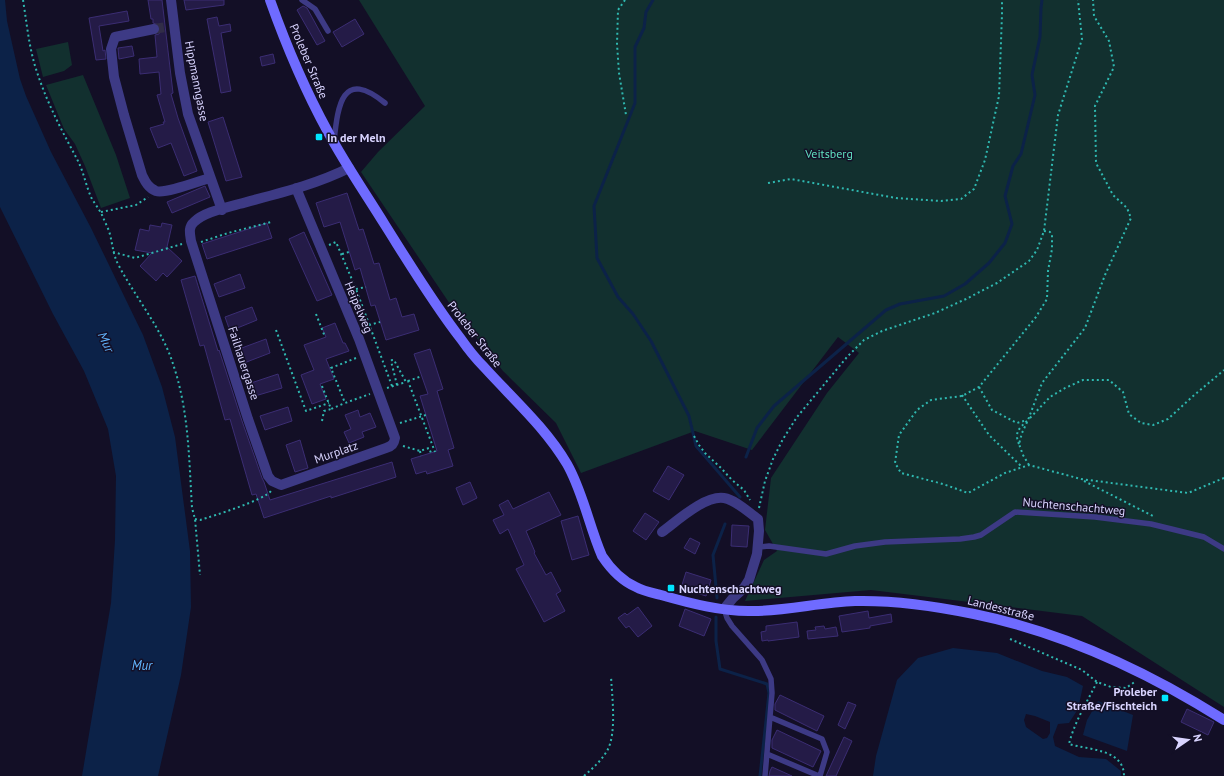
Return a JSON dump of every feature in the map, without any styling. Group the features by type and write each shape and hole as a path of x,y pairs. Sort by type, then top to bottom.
{"main road":[{"name":"Proleber Straße","path":"270,0 301,78 315,109 334,143 421,282 461,339 483,366 522,406 557,448 568,466 579,491 598,546 608,565 624,580 635,587 670,598 724,609 752,611"},
{"name":"Landesstraße","path":"752,611 855,601 911,604 938,607 975,614 1035,630 1080,646 1142,674 1224,720"}],"street":[{"name":"Hippmanngasse","path":"171,0 170,26 188,114 222,210"},
{"path":"154,29 115,37 111,49 113,68 124,115 142,175 146,183 157,192 171,190 210,178"},
{"path":"191,242 189,233 190,226 201,216 318,182 349,168"},
{"name":"Heipelweg","path":"296,188 365,355 395,441"},
{"name":"Failhauergasse","path":"191,242 268,476 278,485"},
{"name":"Murplatz","path":"278,485 392,446 395,441"},
{"path":"662,532 704,501 715,498 725,498 734,502 758,519 759,531 757,554 749,580 744,588 724,609"}],"lane":[{"path":"302,0 315,9 328,31"},
{"path":"334,143 338,110 341,102 349,92 354,89 368,91 384,103"},
{"name":"Nuchtenschachtweg","path":"758,547 769,546 826,554 855,546 885,542 960,539 981,535 1015,512 1096,517 1151,524 1204,537 1224,549"},
{"path":"724,609 732,626 762,660 771,679 772,693 765,776"},
{"path":"767,754 819,776 827,752 822,739 770,717"}],"path":[{"path":"23,0 31,50 54,116 78,161 92,199 101,212 110,232 113,252 118,264 158,329 174,366 179,383 187,425 192,508 195,520 200,575"},
{"path":"625,0 618,10 618,44 619,73 626,114"},
{"path":"768,183 791,179 896,198 942,201 961,199 974,189 985,160 999,96 1002,0"},
{"path":"758,519 765,481 773,459 783,439 797,417 846,357 864,340 882,331 935,313 966,299 997,282 1029,261 1037,250 1044,232 1058,115 1082,39 1078,0"},
{"path":"1019,444 1042,382 1085,328 1104,275 1131,218 1126,208 1112,195 1096,163 1095,106 1114,67 1109,41 1094,16 1093,0"},
{"path":"101,212 136,205 157,192"},
{"path":"206,241 234,231 271,222"},
{"path":"1044,232 1050,232 1052,235 1047,299 1036,317 979,387 962,395 931,400 917,410 899,435 895,464 901,473 943,484 968,493 1005,474 1029,465 1081,479 1188,493 1224,478"},
{"path":"113,252 135,258 191,242"},
{"path":"321,248 336,242 342,254 392,386"},
{"path":"342,254 349,252"},
{"path":"356,290 366,287"},
{"path":"316,314 325,337"},
{"path":"369,325 380,322"},
{"path":"276,330 306,411 329,404"},
{"path":"345,403 331,368 365,355"},
{"path":"422,376 407,381 397,385 391,361 394,360 407,381 435,452"},
{"path":"1029,465 1023,455 1017,439 1016,434 1018,429 1050,397 1065,388 1082,380 1109,380 1123,392 1129,414 1141,422 1153,425 1168,420 1224,370"},
{"path":"322,386 331,409"},
{"path":"979,387 992,410 1017,423 1028,420"},
{"path":"322,421 324,411 378,391"},
{"path":"962,395 989,435 1022,467"},
{"path":"391,426 426,415"},
{"path":"694,436 705,453 744,490 752,504"},
{"path":"395,441 420,451 429,448 431,453"},
{"path":"420,451 421,456"},
{"path":"1081,479 1158,518"},
{"path":"195,520 200,520 254,501 269,494 278,485"},
{"path":"1010,639 1082,670 1097,682 1111,688 1126,688 1142,674"},
{"path":"584,776 595,766 608,749 613,726 611,676"},
{"path":"1097,682 1071,735 1069,744 1105,752 1115,757 1121,763 1124,776"}],"green space":[{"name":"Veitsberg","path":"359,0 1224,0 1224,707 1082,616 871,590 745,601 764,560 777,551 765,530 771,478 827,393 859,353 838,337 752,450 695,431 581,473 556,423 503,371 450,304 361,172 378,152 425,106"},
{"path":"68,42 72,65 64,71 43,77 36,49"},
{"path":"83,75 116,155 130,198 101,208 85,166 75,144 64,129 46,85"}],"water":[{"name":"Mur","path":"0,0 5,0 7,21 20,79 26,96 51,152 91,228 143,335 162,387 175,437 190,551 191,607 181,675 158,776 82,776 111,603 115,540 116,476 108,429 84,371 53,314 0,207"},
{"path":"953,648 997,653 1042,671 1067,677 1083,686 1078,709 1069,723 1058,724 1053,737 1055,746 1079,757 1106,759 1121,771 1121,776 873,776 876,756 897,680 918,658","holes":["1026,714 1050,722 1050,733 1047,738 1043,739 1026,727 1024,720"]},
{"path":"1098,701 1133,715 1127,751 1083,735 1087,720"}],"building":[{"path":"148,0 162,0 173,93 171,94 197,171 184,176 171,143 158,148 150,128 164,124 163,122 165,122 157,95 161,94 159,72 140,74 139,59 157,57 155,35 159,34 160,31 159,25 153,23 153,19 151,19"},
{"path":"184,0 224,0 224,5 186,10"},
{"path":"303,6 307,8 325,41 317,45 297,10"},
{"path":"127,11 129,21 99,26 103,51 105,50 106,59 96,60 89,18"},
{"path":"217,17 219,26 230,24 231,31 221,33 231,91 221,93 207,19"},
{"path":"355,19 364,34 342,47 333,32"},
{"path":"132,46 134,56 119,59 118,48"},
{"path":"273,54 275,63 262,66 260,57"},
{"path":"223,117 242,177 226,181 208,122"},
{"path":"205,186 210,197 172,213 167,202"},
{"path":"347,193 359,230 363,229 374,264 379,263 390,300 396,298 402,317 414,314 419,330 386,340 375,305 371,306 360,268 355,270 340,222 324,227 316,203"},
{"path":"162,223 172,225 167,247 182,261 167,277 163,273 156,281 140,266 152,253 135,250 140,229 149,231 150,225 161,227"},
{"path":"267,223 272,238 207,259 202,244"},
{"path":"304,232 332,295 317,301 289,239"},
{"path":"240,274 245,288 219,297 214,284"},
{"path":"195,276 218,351 219,350 270,500 392,462 396,477 264,518 256,494 252,495 230,419 225,420 204,345 200,346 181,280"},
{"path":"252,307 257,320 230,331 225,317"},
{"path":"335,323 343,343 345,343 349,351 326,359 334,379 320,384 326,399 312,404 301,375 314,370 304,345 326,337 322,328"},
{"path":"266,339 270,353 244,363 239,349"},
{"path":"430,349 443,389 437,391 454,448 448,450 453,466 427,474 426,471 416,474 411,459 437,451 420,396 428,394 414,354"},
{"path":"278,374 282,388 255,396 251,383"},
{"path":"288,407 292,421 265,430 260,416"},
{"path":"358,410 360,417 370,413 376,427 362,432 364,437 349,443 344,432 351,429 345,415"},
{"path":"300,440 308,468 295,472 286,445"},
{"path":"668,466 684,475 669,500 653,491"},
{"path":"470,482 477,498 463,505 456,488"},
{"path":"549,492 561,515 526,531 535,552 534,553 546,575 551,572 561,591 556,594 565,611 544,622 516,569 524,565 508,529 500,534 493,520 504,515 499,505 508,500 513,509"},
{"path":"645,513 659,522 646,540 633,531"},
{"path":"578,516 589,555 572,560 561,521"},
{"path":"732,525 749,526 747,547 731,546"},
{"path":"690,538 700,543 695,554 684,548"},
{"path":"686,572 711,580 706,596 681,588"},
{"path":"638,607 652,626 638,637 629,626 626,628 618,618 625,613 627,615"},
{"path":"685,609 711,619 704,636 679,626"},
{"path":"868,611 869,618 891,614 892,622 870,626 870,628 842,632 839,616"},
{"path":"797,622 799,637 762,641 761,632 766,631 766,626"},
{"path":"824,626 825,629 836,627 838,636 808,639 807,631 816,630 815,627"},
{"path":"780,695 824,716 817,731 775,710 775,704"},
{"path":"848,702 856,705 845,729 838,725"},
{"path":"1187,709 1214,722 1208,735 1181,722"},
{"path":"777,730 821,751 813,767 772,748 772,740"},
{"path":"844,737 852,741 836,776 826,776"},
{"path":"772,767 792,776 769,776"}],"waterway":[{"path":"653,0 646,12 644,28 635,47 635,103 594,206 597,258 618,297 633,314 651,341 689,416 696,446 740,497"},
{"path":"746,457 757,428 774,406 886,310 900,304 944,296 965,284 989,263 1005,243 1012,224 1005,196 1013,166 1021,154 1035,95 1032,75 1040,37 1042,0"},
{"path":"717,598 713,555 725,524"},
{"path":"716,617 716,641 720,669 767,684 769,693 760,776"}],"tunnel":[{"path":"154,29 166,27"}],"place":[{"name":"In der Meln","path":"319,137"},
{"name":"Nuchtenschachtweg","path":"671,588"},
{"name":"Proleber Straße/Fischteich","path":"1165,698"}]}
